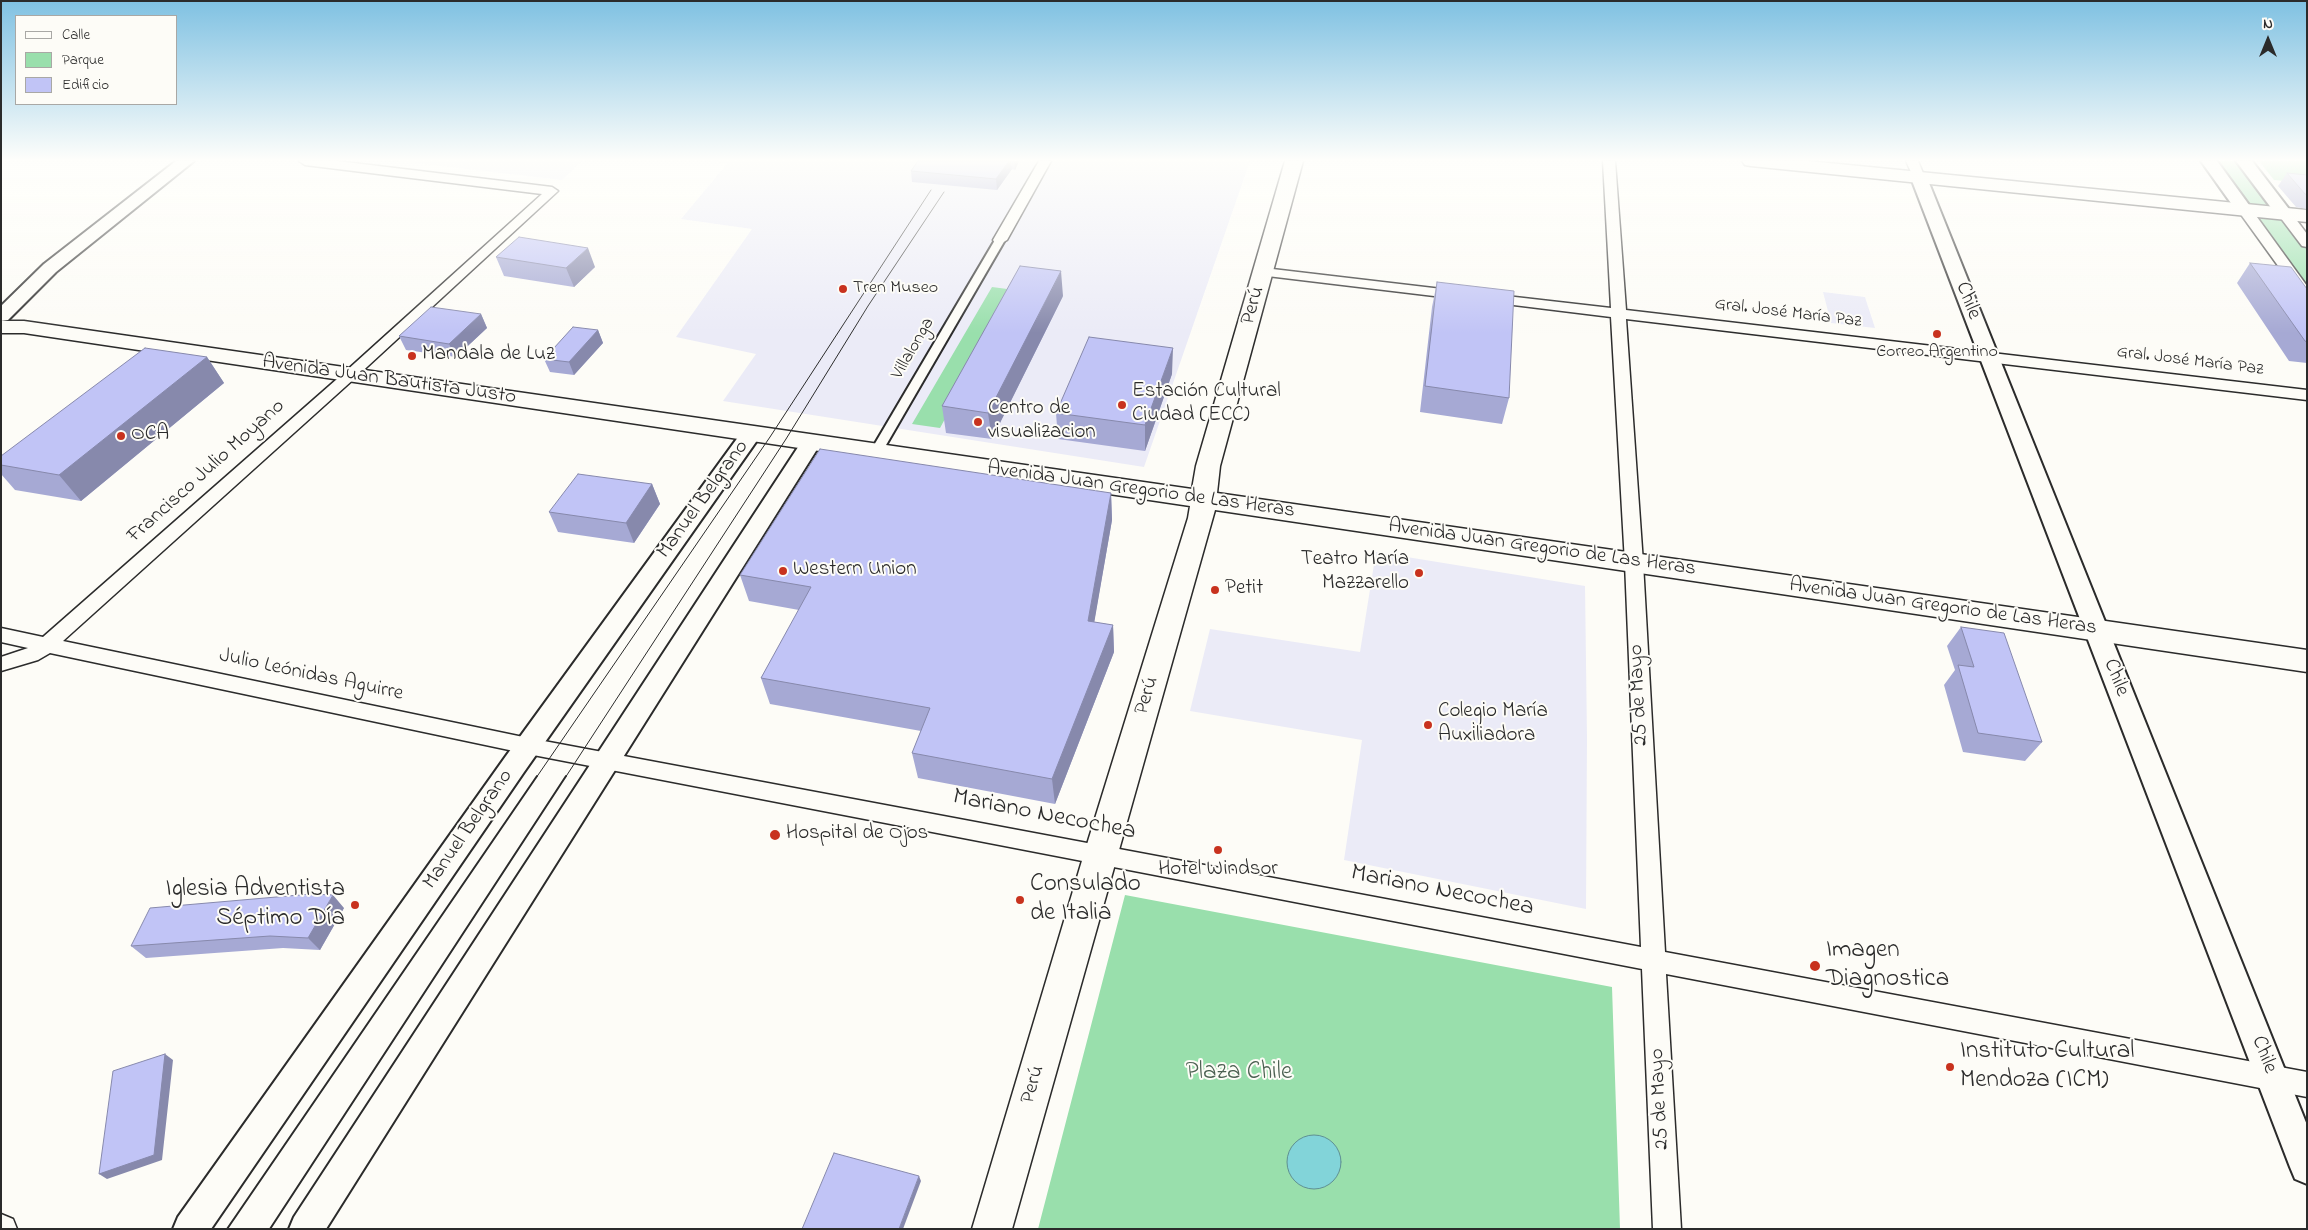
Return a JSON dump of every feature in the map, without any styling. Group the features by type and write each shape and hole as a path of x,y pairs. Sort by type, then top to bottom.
{"main road":[{"name":"Perú","path":"992,1229 1100,854 1199,528 1208,466 1278,218"},
{"name":"Avenida Juan Bautista Justo","path":"1,326 24,327 764,436"},
{"name":"Avenida Juan Gregorio de Las Heras","path":"764,436 2307,661"}],"street":[{"path":"1,316 56,262 112,218"},
{"name":"Francisco Julio Moyano","path":"46,645 350,375 522,218"},
{"name":"Villalonga","path":"876,452 1012,218"},
{"name":"25 de Mayo","path":"1612,218 1634,563 1667,1229"},
{"name":"Chile","path":"1935,218 2307,1167"},
{"path":"2250,218 2307,296"},
{"path":"2287,218 2307,243"},
{"name":"Gral. José María Paz","path":"1264,272 2307,395"},
{"name":"Manuel Belgrano","path":"190,1229 528,746 764,436"},
{"path":"306,1229 811,443"},
{"name":"Julio Leónidas Aguirre","path":"1,636 566,753"},
{"path":"1,664 35,654 46,645"},
{"name":"Mariano Necochea","path":"566,753 2307,1085"}],"shaded area":[{"path":"1230,218 1144,467 723,401 756,354 676,337 752,229 681,219"},
{"path":"1823,292 1865,297 1875,328 1831,323"},
{"name":"Colegio María Auxiliadora","path":"1376,552 1585,586 1587,738 1586,909 1344,860 1362,740 1190,711 1210,629 1360,652"}],"green space":[{"path":"2251,218 2288,218 2307,243 2307,296"},
{"path":"992,287 1015,290 940,428 912,424"},
{"name":"Plaza Chile","path":"1125,895 1612,987 1620,1229 1038,1229"}],"water":[{"path":"1314,1135 1324,1137 1333,1143 1339,1152 1341,1162 1339,1172 1333,1181 1324,1187 1314,1189 1304,1187 1295,1181 1289,1172 1287,1162 1289,1152 1295,1143 1304,1137"}],"building":[{"path":"519,237 588,248 566,268 496,257"},
{"path":"2250,263 2291,267 2307,289 2307,342 2305,341"},
{"path":"1020,266 1061,271 988,413 942,406"},
{"path":"1437,282 1514,291 1509,398 1425,386"},
{"path":"431,307 481,314 449,344 399,336"},
{"path":"573,327 598,330 569,362 544,359"},
{"path":"1089,337 1173,348 1145,425 1056,413"},
{"path":"145,348 207,357 59,475 1,465 1,456"},
{"path":"820,449 1111,493 1088,621 1113,625 1052,779 912,753 930,708 761,678 811,587 740,575"},
{"path":"578,474 652,484 626,523 549,512"},
{"path":"1961,627 2004,633 2042,742 1978,733 1958,665 1974,667"},
{"path":"311,894 333,895 308,938 270,936 131,946 150,908"},
{"path":"165,1054 154,1155 99,1174 113,1071"},
{"path":"834,1153 919,1176 899,1229 802,1229"}],"tram line":[{"path":"536,778 770,437 912,218"},
{"path":"565,778 786,439 868,306 926,218"},
{"path":"227,1229 537,776"},
{"path":"270,1229 566,776"}],"place":[{"name":"Tren Museo","path":"843,289"},
{"name":"Correo Argentino","path":"1937,334"},
{"name":"Mandala de Luz","path":"412,356"},
{"name":"Estación Cultural Ciudad (ECC)","path":"1122,405"},
{"name":"Centro de visualizacion","path":"978,422"},
{"name":"OCA","path":"121,436"},
{"name":"Western Union","path":"783,571"},
{"name":"Teatro María Mazzarello","path":"1419,573"},
{"name":"Petit","path":"1215,590"},
{"name":"Colegio María Auxiliadora","path":"1428,725"},
{"name":"Hospital de Ojos","path":"775,835"},
{"name":"Hotel Windsor","path":"1218,850"},
{"name":"Consulado de Italia","path":"1020,900"},
{"name":"Iglesia Adventista Séptimo Día","path":"355,905"},
{"name":"Imagen Diagnostica","path":"1815,966"},
{"name":"Instituto Cultural Mendoza (ICM)","path":"1950,1067"}]}
